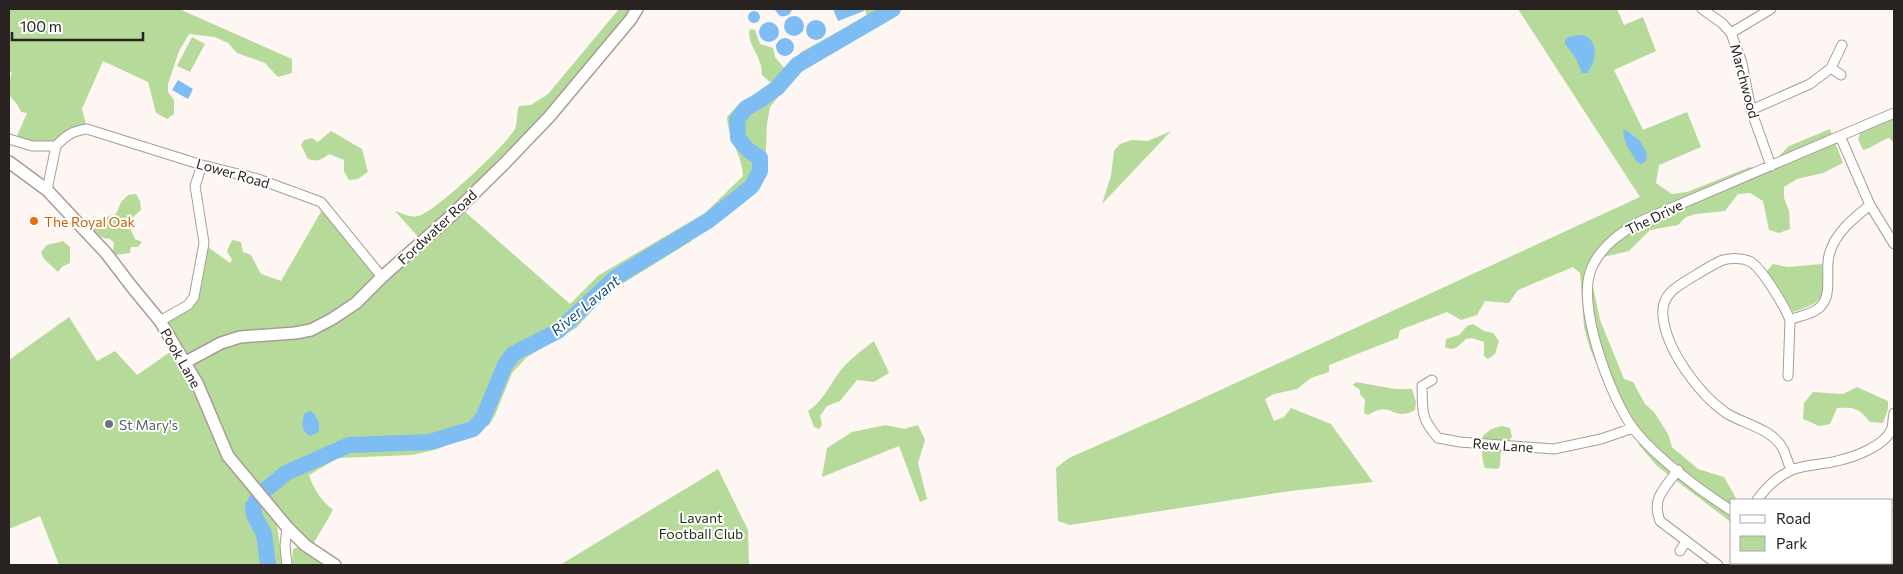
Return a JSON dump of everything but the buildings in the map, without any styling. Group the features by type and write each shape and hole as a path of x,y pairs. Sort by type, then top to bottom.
{"street":[{"name":"Fordwater Road","path":"184,363 221,343 240,337 295,334 311,330 356,303 382,277 453,214 549,117 637,9"},
{"name":"Marchwood","path":"1702,9 1722,23 1732,34 1742,63 1751,110 1770,166"},
{"path":"1732,34 1771,9"},
{"path":"1751,110 1810,84 1831,68 1842,45"},
{"path":"1831,68 1840,75"},
{"name":"The Drive","path":"1730,509 1655,452 1633,428 1613,391 1598,352 1589,315 1587,282 1592,266 1609,242 1641,221 1894,113"},
{"name":"Lower Road","path":"56,146 64,137 74,131 87,129 202,165 258,179 321,202 382,277"},
{"path":"1840,136 1870,205 1894,244"},
{"path":"9,138 32,146 56,146 47,190"},
{"name":"Pook Lane","path":"9,162 47,190 106,252 132,288 160,321 197,383 228,456 264,502 287,527 305,545 335,565"},
{"path":"160,321 188,304 194,297 204,243 196,192 202,165"},
{"path":"1790,320 1817,310 1824,302 1828,291 1827,261 1830,249 1848,224 1870,205"},
{"path":"1788,376 1790,320 1785,308 1751,261 1736,258 1723,260 1672,290 1664,302 1663,316 1666,330 1677,357 1690,378 1726,412 1769,434 1782,447 1791,470"},
{"name":"Rew Lane","path":"1432,380 1422,386 1423,416 1438,438 1460,442 1554,449 1602,440 1633,428"},
{"path":"1758,499 1772,483 1791,470 1806,465 1837,461 1883,442 1891,429 1894,413"},
{"path":"1678,470 1658,495 1656,511 1660,520 1718,565"},
{"path":"287,527 285,546 287,565"},
{"path":"1680,551 1686,541"}],"green space":[{"path":"9,9 179,9 292,59 292,73 278,77 265,63 237,53 228,43 215,37 189,34 179,51 168,84 168,92 174,100 174,114 167,119 156,113 148,82 103,61 82,109 86,124 69,130 55,142 33,142 16,138 27,113 21,112 9,95 9,82 12,73 9,71"},
{"path":"619,9 632,9 502,161 420,239 395,211 411,216 421,215 442,201 471,175 499,148 515,129 519,106 531,105 548,94"},
{"path":"901,9 801,69 770,107 767,124 765,172 753,191 711,223 690,242 609,292 576,328 527,357 512,373 489,425 438,449 412,455 338,458 309,475 318,494 333,510 312,546 290,526 230,455 163,321 189,306 205,245 230,263 232,260 227,251 232,240 241,242 243,252 251,255 261,274 281,281 326,203 385,272 463,210 570,304 599,275 705,213 743,176 727,117 738,105 771,83 762,75 761,64 749,38 750,29 755,30 760,44 773,48 775,57 785,69 801,52 867,16 865,10"},
{"path":"1518,9 1617,9 1624,25 1643,17 1656,51 1614,70 1643,130 1687,112 1701,147 1659,165 1656,183 1672,194 1687,192 1750,167 1767,172 1777,167 1780,155 1789,146 1830,129 1843,163 1823,173 1797,179 1784,187 1784,198 1789,211 1790,229 1779,233 1769,230 1763,201 1750,193 1738,194 1725,211 1696,214 1686,217 1678,225 1650,230 1629,251 1603,257 1592,282 1600,320 1624,379 1633,382 1645,404 1654,412 1668,434 1672,447 1698,469 1724,477 1736,499 1730,499 1730,521 1657,466 1639,445 1636,423 1627,408 1613,402 1590,349 1584,327 1580,273 1573,267 1518,290 1509,303 1485,301 1477,315 1461,320 1447,312 1400,330 1398,338 1329,365 1329,372 1311,378 1297,389 1274,394 1265,399 1274,421 1284,417 1291,408 1331,424 1373,482 1290,491 1070,525 1058,521 1056,468 1069,458 1640,197"},
{"path":"192,37 205,44 190,72 177,66"},
{"path":"1894,118 1894,143 1889,138 1863,150 1858,139 1861,131"},
{"path":"331,131 362,149 368,172 358,179 349,180 344,171 344,160 329,154 319,160 308,159 301,145 304,140 312,138 318,142"},
{"path":"1171,131 1102,204 1111,176 1114,151 1120,144 1132,140 1148,141"},
{"path":"136,194 140,201 141,210 133,217 131,230 135,239 142,242 138,247 131,247 130,253 115,255 113,251 114,243 110,239 97,235 87,225 92,220 116,214 121,202 128,195"},
{"path":"63,241 70,247 70,263 63,266 58,272 44,259 41,252 47,245"},
{"path":"1773,264 1788,267 1822,264 1823,291 1821,296 1812,304 1793,312 1766,272"},
{"path":"69,317 97,361 115,351 137,375 173,350 193,384 231,467 277,526 283,565 59,565 40,516 9,529 9,360"},
{"path":"1473,324 1484,331 1493,333 1499,341 1495,354 1488,359 1484,356 1484,342 1472,338 1466,339 1456,348 1450,349 1445,347 1446,339 1459,335 1467,326"},
{"path":"874,341 889,373 874,382 857,380 840,401 827,406 820,416 822,425 819,429 814,427 808,411 821,399 838,374 854,356"},
{"path":"1356,382 1395,389 1412,389 1416,402 1415,410 1401,414 1383,409 1368,415 1364,413 1365,400 1360,394 1360,390 1353,385"},
{"path":"1857,387 1888,401 1888,409 1883,423 1870,422 1856,409 1848,408 1837,408 1830,424 1819,426 1803,419 1804,403 1813,392 1843,394"},
{"path":"886,425 904,429 918,425 925,440 918,463 927,499 920,502 899,446 822,477 827,448 852,432"},
{"path":"1502,426 1510,428 1512,437 1501,449 1500,466 1498,469 1485,468 1482,457 1483,436 1491,429"},
{"name":"Lavant Football Club","path":"718,469 748,530 749,565 560,565"},
{"path":"300,547 329,565 292,565 293,549"}],"water":[{"path":"774,9 792,9 786,16 780,16"},
{"path":"833,9 863,9 864,11 838,21"},
{"path":"752,11 756,11 760,17 756,23 752,23 748,19 748,15"},
{"path":"794,16 801,19 804,26 801,33 794,36 787,33 784,26 787,19"},
{"path":"816,20 823,23 826,30 823,37 816,40 809,37 806,30 809,23"},
{"path":"765,22 773,22 779,28 779,36 773,42 765,42 759,36 759,28"},
{"path":"1586,36 1591,40 1595,50 1593,63 1587,73 1582,73 1575,57 1565,44 1565,40 1569,37"},
{"path":"785,38 791,41 794,47 791,53 785,56 779,53 776,47 779,41"},
{"path":"178,80 193,89 188,99 172,90"},
{"path":"1626,130 1640,141 1647,154 1646,161 1641,164 1637,162 1626,144 1623,131"},
{"path":"310,411 314,413 319,423 319,432 310,436 305,432 303,424 304,414"},
{"path":"246,502 250,502 270,529 274,548 274,565 265,565 261,538 247,513"}],"waterway":[{"name":"River Lavant","path":"268,565 264,534 254,515 253,507 259,495 286,473 349,445 430,442 473,429 483,418 505,365 513,354 558,331 616,277 708,221 752,186 760,171 760,158 748,150 738,138 737,120 746,108 777,88 797,65 893,9"}],"place":[{"name":"The Royal Oak","path":"34,221"},
{"name":"St Mary's","path":"109,424"}]}
